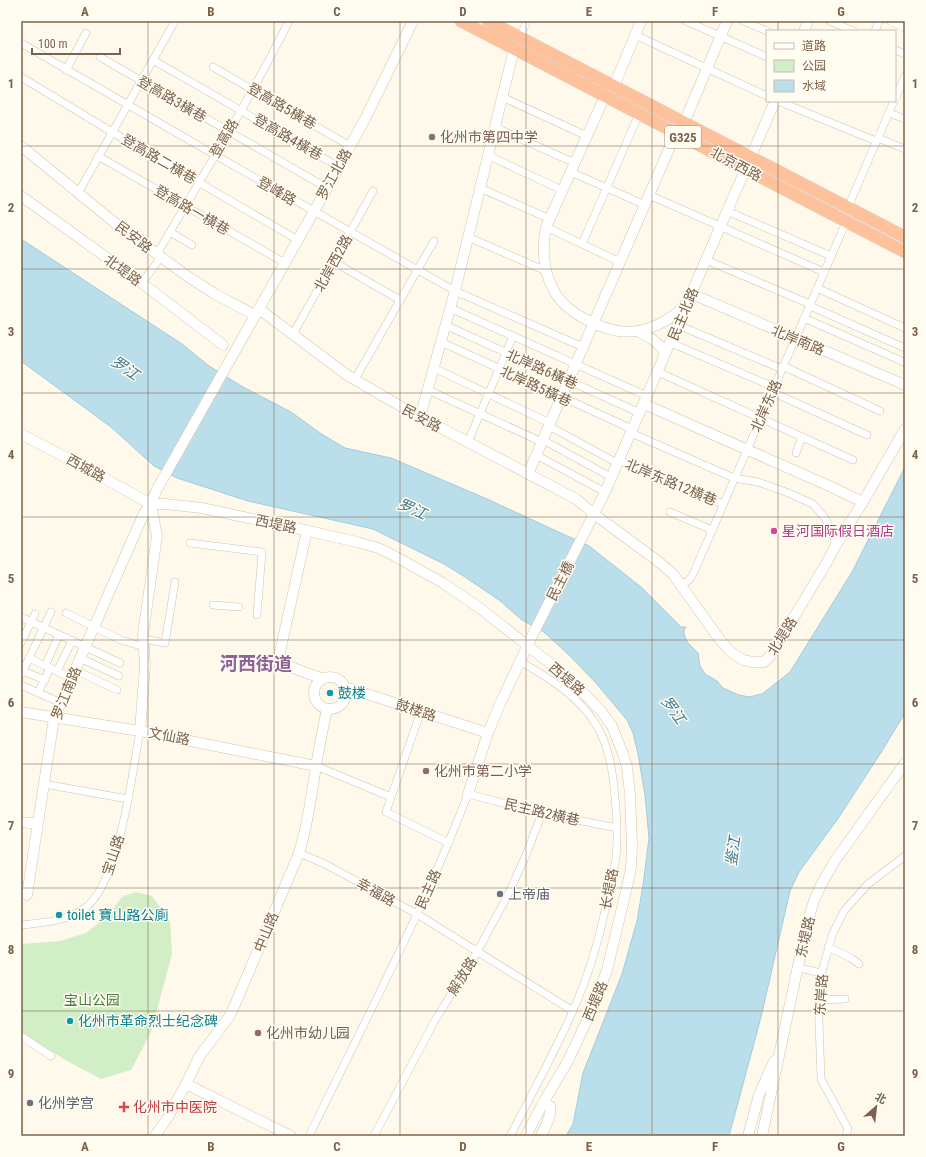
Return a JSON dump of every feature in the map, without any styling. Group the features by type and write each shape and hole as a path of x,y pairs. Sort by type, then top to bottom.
{"highway":[{"name":"北京西路","path":"461,21 905,252"},
{"name":"北京西路","path":"488,21 905,237"}],"street":[{"path":"78,193 175,21"},
{"name":"登高路","path":"142,284 159,256 170,232 268,62 289,21"},
{"name":"罗江北路","path":"156,491 339,167 365,119 413,21"},
{"path":"520,38 527,21"},
{"path":"614,86 641,21"},
{"path":"686,21 766,57"},
{"path":"684,123 728,21"},
{"path":"743,21 766,31"},
{"path":"830,21 851,30"},
{"path":"890,21 905,28"},
{"path":"66,70 86,33"},
{"path":"635,35 766,96"},
{"name":"登峰路","path":"21,43 314,212 455,291 583,347"},
{"path":"420,417 455,291 514,49"},
{"name":"登高路3橫巷","path":"100,57 327,188"},
{"name":"登高路4橫巷","path":"153,60 339,167"},
{"name":"登高路5橫巷","path":"213,67 350,146"},
{"path":"896,98 905,76"},
{"name":"登高路二横巷","path":"21,77 112,132 298,240"},
{"path":"605,96 562,190 544,236 546,271 552,288 568,308 582,318 607,329 620,332 637,331 658,325 680,310 692,294"},
{"path":"502,97 587,136"},
{"name":"民主北路","path":"588,526 605,492 671,343 775,102"},
{"path":"781,102 877,140 905,149"},
{"path":"848,207 894,102"},
{"path":"889,113 905,120"},
{"path":"582,244 639,114"},
{"path":"494,127 573,168 607,188 645,206"},
{"path":"528,474 676,133"},
{"name":"民安路","path":"22,148 115,223 187,276 215,294 257,312 293,334 355,379 407,410 576,499 594,514"},
{"path":"487,155 562,190"},
{"name":"登高路一横巷","path":"98,156 285,264"},
{"path":"480,188 548,223 582,244 620,262"},
{"name":"北岸西2路","path":"293,334 374,191"},
{"path":"649,195 824,272"},
{"name":"北堤路","path":"21,196 224,345"},
{"path":"727,211 831,256"},
{"name":"北岸东路","path":"684,582 694,572 846,222"},
{"path":"170,232 192,245"},
{"path":"468,237 546,271"},
{"path":"355,379 434,241"},
{"path":"706,260 905,348"},
{"path":"334,262 400,300"},
{"path":"817,288 905,328"},
{"name":"北岸南路","path":"692,294 905,385"},
{"path":"450,308 576,364 643,404 747,449 863,502"},
{"path":"804,318 904,362"},
{"name":"北岸路6橫巷","path":"445,325 568,381 643,404"},
{"path":"678,325 783,368 880,411"},
{"path":"637,331 654,340 661,346 665,353 662,362"},
{"path":"468,442 513,336"},
{"name":"北岸路5橫巷","path":"441,342 734,478 758,482 813,504 825,518 836,545"},
{"path":"671,343 773,390 867,436"},
{"name":"北岸东路12横巷","path":"434,368 618,461 723,504"},
{"path":"658,372 852,460"},
{"path":"428,390 542,441 611,477"},
{"name":"北堤路","path":"594,514 684,582 686,593 720,640 731,652 742,660 764,662 771,655 905,429"},
{"name":"西城路","path":"21,434 84,466 151,504"},
{"path":"796,453 802,437"},
{"path":"536,456 605,492"},
{"name":"罗江南路","path":"27,895 54,718 144,513 151,504 156,491"},
{"path":"140,731 145,666 143,634 157,536 151,504"},
{"name":"西堤路","path":"151,504 202,508 307,530 378,548 394,555 460,594 528,646 556,668 591,700 612,726 624,754 629,781 632,821 631,868 604,980 591,1013 568,1061 543,1103 526,1136"},
{"path":"670,512 712,530"},
{"name":"民主橋","path":"532,636 588,526"},
{"path":"307,530 280,652 280,659 285,665 322,679"},
{"path":"190,543 262,552 257,615"},
{"path":"66,613 122,640 143,643 165,643 175,582"},
{"path":"213,605 239,607"},
{"path":"45,680 22,673 51,612"},
{"path":"21,643 35,614"},
{"path":"21,617 120,663"},
{"path":"51,668 59,635"},
{"name":"民主路","path":"310,1136 417,914 449,843 468,794 488,733 532,636"},
{"path":"38,693 51,668 72,641"},
{"path":"29,658 51,668 73,674 117,690"},
{"path":"80,658 118,676"},
{"name":"长堤路","path":"510,1136 573,1011 591,965 602,926 616,858 616,811 612,771 603,739 594,722 581,705 538,671 521,662"},
{"path":"328,677 337,678 345,687 346,696 344,701 336,708 327,709 319,704 315,696 316,686 322,679 328,677"},
{"path":"21,685 61,703"},
{"name":"鼓楼路","path":"345,687 488,733"},
{"name":"中山路","path":"155,1136 168,1117 199,1057 229,1017 299,853 312,799 316,766 327,709"},
{"path":"421,711 386,812 449,843"},
{"name":"文仙路","path":"21,712 140,731 316,766"},
{"name":"宝山路","path":"21,925 47,922 67,917 85,909 102,887 113,859 120,834 140,731"},
{"name":"东堤路","path":"762,1136 809,918 818,892 834,862 905,763"},
{"path":"316,766 391,797"},
{"name":"东堤路","path":"768,1136 817,912 828,886 840,866 905,774"},
{"path":"44,784 128,798"},
{"name":"民主路2横巷","path":"468,794 542,813 616,828"},
{"name":"解放路","path":"374,1136 434,1022 477,952 510,890 526,855 542,813"},
{"path":"21,822 37,824"},
{"name":"幸福路","path":"299,853 325,864 417,914 573,1011"},
{"name":"东岸路","path":"846,1136 848,1129 821,1079 818,1000 821,973 835,926 849,904 868,884 905,856"},
{"path":"828,946 859,964"},
{"path":"804,969 821,973"},
{"path":"818,1000 845,999"},
{"path":"21,1036 51,1056"},
{"path":"748,1136 759,1095 783,1038"},
{"path":"186,1084 291,1136"},
{"path":"541,1136 550,1112 550,1106 543,1103"}],"green space":[{"name":"宝山公园","path":"136,892 152,896 170,920 172,954 151,1032 131,1070 101,1079 69,1062 21,1033 21,944 60,941 86,933 108,916 122,897"}],"water":[{"path":"21,239 182,344 209,366 243,387 291,412 320,433 345,448 391,458 487,499 589,546 641,587 681,627 686,627 684,634 687,642 698,653 700,666 705,674 717,681 723,688 739,695 749,697 762,694 790,672 852,572 905,467 905,713 839,817 799,872 790,891 761,1017 729,1136 566,1136 573,1124 583,1073 622,974 637,921 643,885 649,838 645,795 633,733 627,720 596,683 544,632 522,620 499,600 444,564 373,529 248,501 177,478 154,466 111,427 21,361"}],"place":[{"name":"化州市第四中学","path":"432,137"},
{"name":"星河国际假日酒店","path":"774,531"},
{"name":"鼓楼","path":"330,693"},
{"name":"化州市第二小学","path":"426,771"},
{"name":"上帝庙","path":"500,894"},
{"name":"toilet 寶山路公廁","path":"59,915"},
{"name":"化州市革命烈士纪念碑","path":"70,1021"},
{"name":"化州市幼儿园","path":"258,1033"},
{"name":"化州学宫","path":"30,1103"},
{"name":"化州市中医院","path":"124,1107"}],"district":[{"name":"河西街道","path":"256,663"}],"water label":[{"name":"罗江","path":"125,368"},
{"name":"罗江","path":"412,509"},
{"name":"罗江","path":"673,710"},
{"name":"鉴江","path":"733,851"}]}
